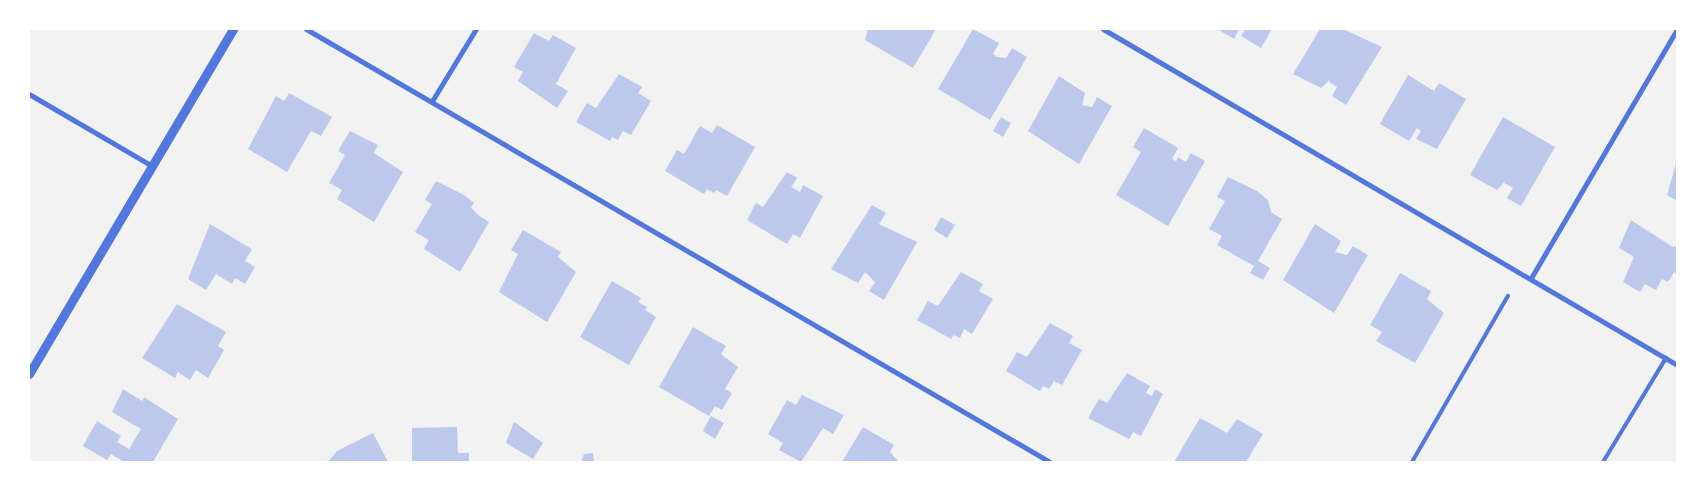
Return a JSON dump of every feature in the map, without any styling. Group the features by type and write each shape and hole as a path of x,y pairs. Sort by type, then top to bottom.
{"street":[{"path":"29,374 233,29"},
{"path":"306,29 1050,462"},
{"path":"432,101 476,29"},
{"path":"1103,29 1677,365"},
{"path":"1531,278 1677,29"},
{"path":"29,94 152,166"}],"lane":[{"path":"1412,462 1508,296"},
{"path":"1603,462 1666,358"}],"building":[{"path":"868,29 936,29 913,68 865,40"},
{"path":"973,29 999,43 993,54 997,57 1006,58 1012,48 1027,57 990,120 938,89"},
{"path":"1217,29 1239,29 1234,39"},
{"path":"1245,29 1272,29 1261,48 1241,36"},
{"path":"1320,29 1343,29 1382,47 1346,105 1332,96 1337,87 1329,82 1331,79 1321,88 1293,74"},
{"path":"534,33 549,41 553,35 576,48 556,84 568,91 557,108 518,81 523,72 514,67"},
{"path":"619,74 642,87 638,93 651,101 631,135 623,131 618,140 612,137 610,141 576,122 587,103 596,108"},
{"path":"1408,75 1434,91 1439,83 1466,99 1437,149 1416,139 1421,131 1417,128 1409,141 1380,124"},
{"path":"1059,76 1085,93 1082,105 1092,107 1097,97 1112,106 1079,164 1028,131"},
{"path":"289,93 332,117 321,136 311,131 287,172 248,149 276,96 284,101"},
{"path":"1001,117 1011,123 1003,137 993,131"},
{"path":"1503,117 1555,147 1521,206 1507,198 1513,188 1504,183 1506,180 1497,190 1470,175"},
{"path":"717,125 755,147 727,196 716,190 714,193 707,189 704,194 665,171 677,150 684,154 700,126 712,133"},
{"path":"1144,128 1178,148 1172,159 1176,161 1178,157 1186,162 1191,153 1205,161 1168,226 1116,195 1141,152 1133,147"},
{"path":"350,131 378,145 374,153 403,172 374,222 337,199 342,190 329,183 345,155 338,151"},
{"path":"1677,160 1677,201 1667,195"},
{"path":"787,172 797,178 791,187 800,192 803,185 823,196 800,238 793,234 787,244 747,220 756,203 763,207"},
{"path":"1228,177 1257,191 1268,200 1271,212 1282,219 1258,261 1270,268 1263,280 1250,273 1254,266 1217,245 1222,236 1209,229 1225,201 1217,197"},
{"path":"436,181 464,195 474,203 471,207 478,215 489,222 460,272 424,249 429,240 415,232 432,204 425,200"},
{"path":"872,205 886,213 879,224 917,242 884,300 869,291 875,282 865,272 858,283 831,269"},
{"path":"941,217 955,225 947,238 934,230"},
{"path":"1631,220 1673,247 1677,246 1677,274 1674,272 1668,282 1662,279 1656,290 1645,284 1640,292 1623,282 1634,257 1619,248"},
{"path":"210,224 252,249 245,261 255,267 245,284 235,278 232,284 216,274 206,290 188,279"},
{"path":"1315,224 1341,241 1335,252 1347,255 1353,246 1368,255 1334,313 1283,280"},
{"path":"523,230 561,252 558,257 576,272 547,322 499,292 518,254 511,250"},
{"path":"961,272 983,284 979,291 993,299 972,334 964,329 960,338 954,335 951,339 917,320 928,301 938,306"},
{"path":"1400,273 1431,291 1427,299 1444,313 1415,363 1376,341 1382,332 1370,325"},
{"path":"612,281 641,298 638,302 647,307 645,310 656,317 629,365 580,337"},
{"path":"177,304 226,332 218,346 224,350 208,378 196,370 190,380 178,372 175,378 142,358"},
{"path":"1050,323 1073,336 1069,343 1082,350 1062,385 1054,381 1049,389 1043,386 1040,391 1006,371 1017,352 1027,357"},
{"path":"693,327 726,346 721,354 738,367 725,389 732,393 722,410 715,406 709,416 659,387"},
{"path":"1127,373 1150,386 1146,393 1152,396 1155,389 1163,394 1141,436 1133,432 1129,439 1088,418 1099,399 1107,403"},
{"path":"123,389 142,401 144,397 178,419 153,462 124,462 111,454 107,460 83,446 97,421 121,436 117,442 129,449 141,429 112,412"},
{"path":"802,395 844,415 833,434 823,428 801,462 779,450 783,443 768,434 787,400 796,405"},
{"path":"711,416 724,423 715,439 703,431"},
{"path":"1200,418 1227,433 1237,419 1263,434 1246,462 1174,462"},
{"path":"514,422 543,443 533,459 506,443"},
{"path":"457,427 458,453 469,453 469,462 412,462 412,428"},
{"path":"863,427 894,445 890,452 899,462 842,462"},
{"path":"373,433 388,462 328,462 337,451"},
{"path":"593,453 594,462 581,462 584,454"}]}
